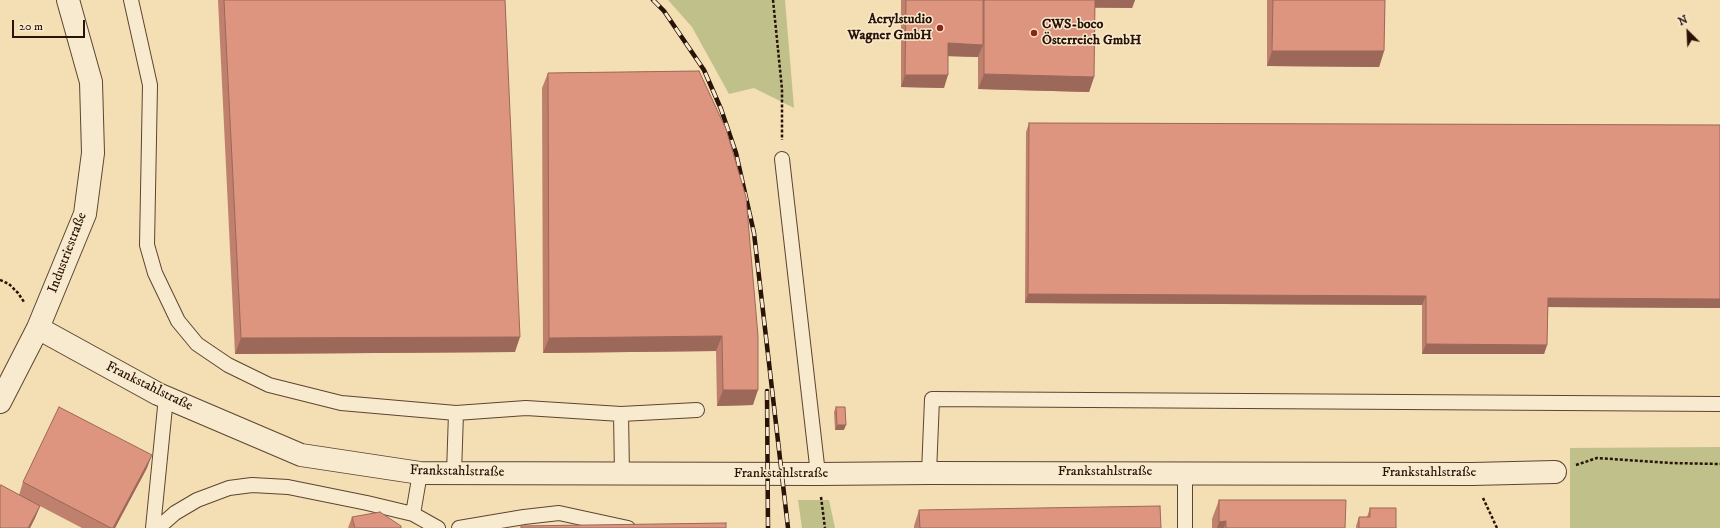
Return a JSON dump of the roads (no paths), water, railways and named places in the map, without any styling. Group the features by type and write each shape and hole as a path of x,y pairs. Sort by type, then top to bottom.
{"street":[{"name":"Industriestraße","path":"0,402 38,328 85,214 93,153 91,82 68,0"},
{"name":"Frankstahlstraße","path":"38,328 166,397 301,455 420,473 818,474 929,472 1185,472 1472,474 1554,472"}],"lane":[{"path":"131,0 150,85 147,245 155,273 178,321 197,344 228,365 269,385 341,403 456,413 526,408 621,414 697,410"},
{"path":"782,159 818,474"},
{"path":"153,528 166,397"},
{"path":"929,472 932,399 1720,404"},
{"path":"454,473 456,413"},
{"path":"621,414 622,473"},
{"path":"1185,472 1185,528"},
{"path":"413,514 420,473"},
{"path":"158,528 175,513 202,498 228,488 252,485 288,486 413,514 438,528"},
{"path":"459,528 524,517 559,513 628,528"}],"railway":[{"path":"653,0 664,11 704,70 721,109 736,153 754,233 788,528"},
{"path":"767,391 768,528"}],"place":[{"name":"Acrylstudio Wagner GmbH","path":"940,28"},
{"name":"CWS-boco Österreich GmbH","path":"1034,33"}]}
